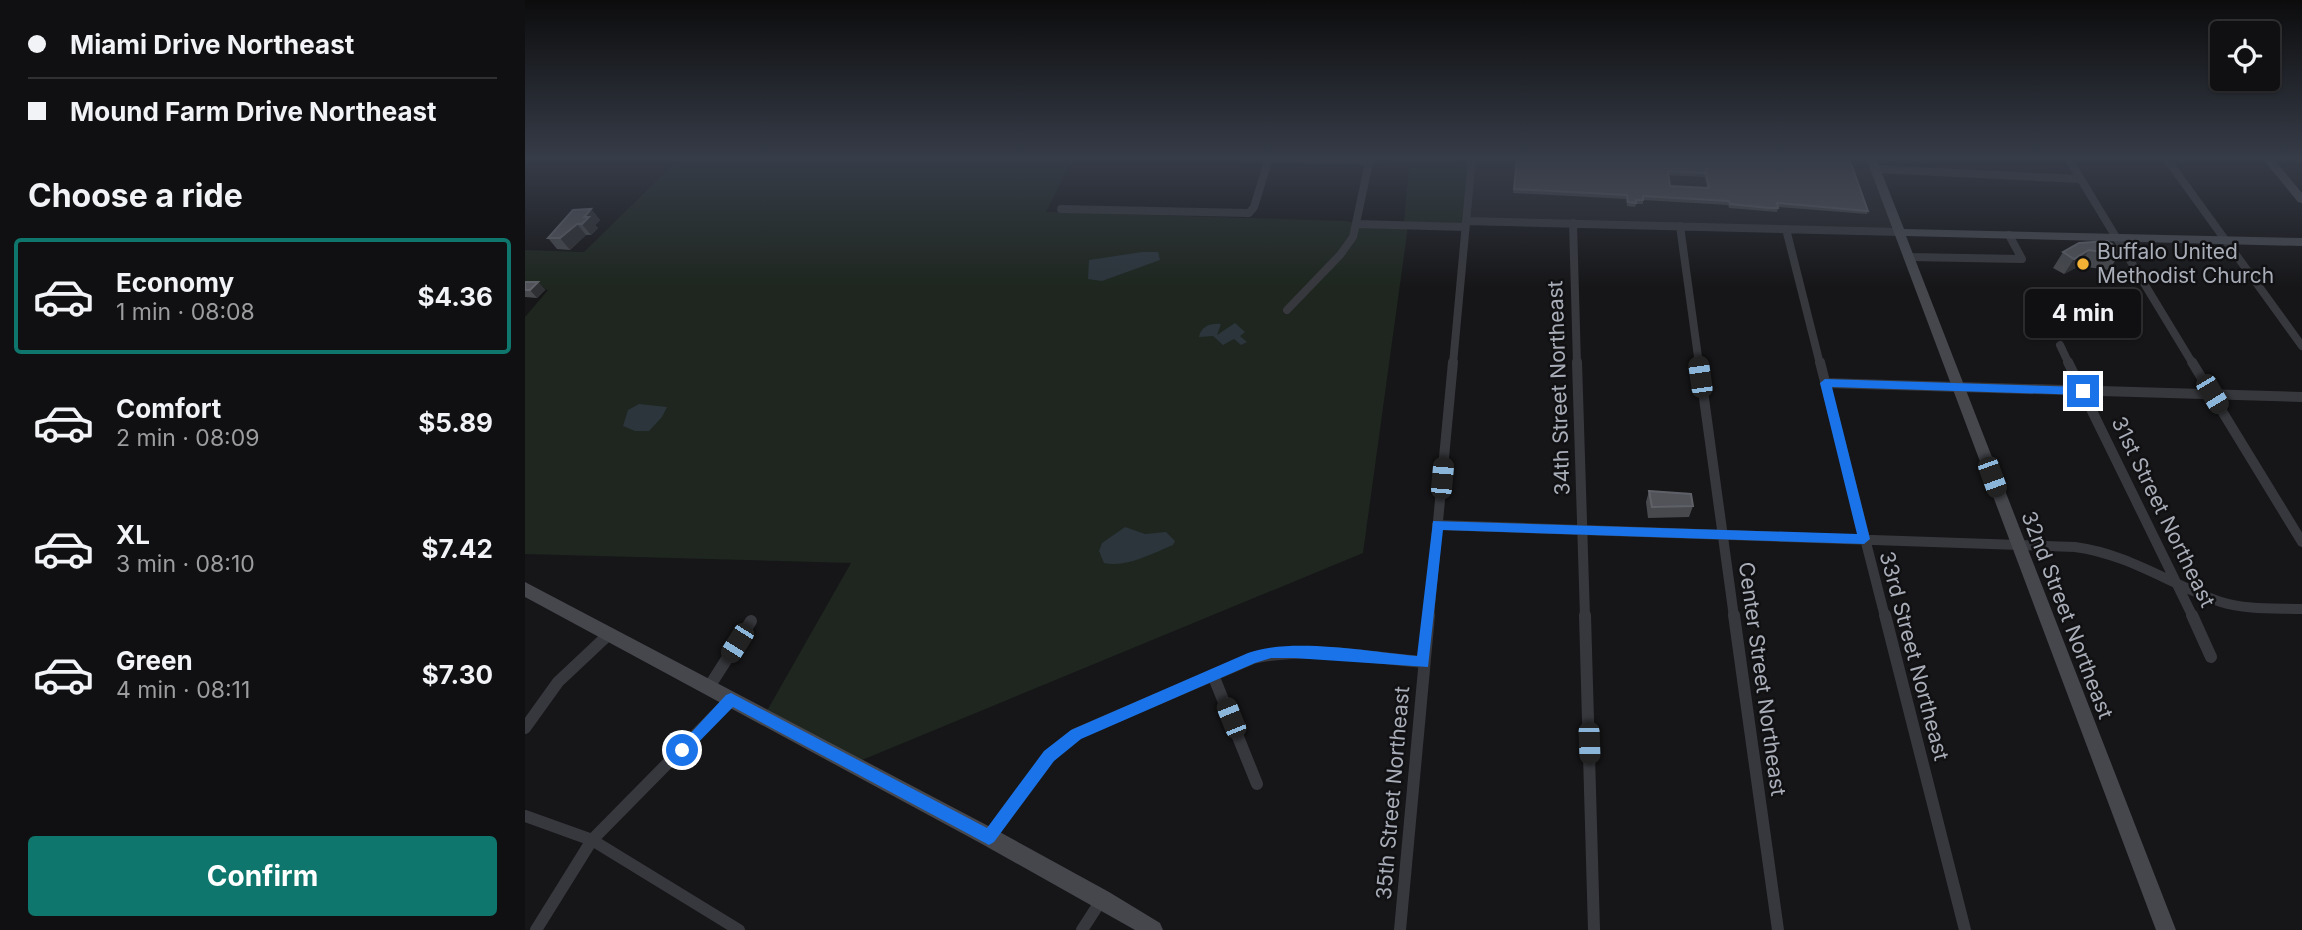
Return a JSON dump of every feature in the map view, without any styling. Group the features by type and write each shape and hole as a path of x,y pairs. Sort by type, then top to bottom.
{"main road":[{"name":"32nd Street Northeast","path":"1887,201 2166,930"},
{"path":"1899,232 2302,242"},
{"path":"525,589 989,837 1153,930"}],"street":[{"path":"1061,209 1248,213 1256,201"},
{"path":"1287,310 1340,255 1357,224 1362,201"},
{"name":"35th Street Northeast","path":"1400,930 1468,201"},
{"path":"2094,201 2302,542"},
{"path":"2197,201 2302,346"},
{"path":"1357,224 1573,223 1899,232"},
{"name":"34th Street Northeast","path":"1573,223 1594,930"},
{"name":"Center Street Northeast","path":"1680,226 1778,930"},
{"name":"33rd Street Northeast","path":"1786,229 1965,930"},
{"path":"1909,257 2022,259 2009,234"},
{"name":"31st Street Northeast","path":"2060,345 2177,583 2210,657"},
{"path":"1825,383 2302,397"},
{"path":"1437,525 1864,539 2098,550 2133,562 2199,594 2239,606 2302,609"},
{"path":"709,687 751,621"},
{"path":"525,728 558,682 608,635"},
{"path":"989,837 1049,756 1076,734 1213,675 1271,653 1423,662"},
{"path":"1213,675 1257,784"},
{"path":"537,930 592,840 731,699"},
{"path":"525,816 592,840 739,930"},
{"path":"1083,930 1102,899"}],"shaded area":[{"path":"636,201 1051,201 1046,212 1346,221 1357,224 1404,222 1406,201 1467,201 1465,227 1408,226 1363,553 862,760 764,716 851,563 525,554 525,317 548,290 525,288 525,250 584,252"},
{"path":"1468,201 1887,201 1899,232 1466,221"},
{"path":"1158,252 1160,260 1102,281 1088,279 1089,260"},
{"path":"1235,323 1245,332 1240,336 1247,342 1241,345 1234,339 1223,345 1213,336 1199,337 1207,326 1221,324 1217,335"},
{"path":"639,404 667,407 649,431 635,431 623,426 628,410"},
{"path":"1125,527 1145,534 1166,532 1175,541 1173,545 1140,559 1104,563 1099,551 1102,543"}],"building":[{"path":"1729,201 1865,201 1868,211 1777,203 1778,208 1730,204"},
{"path":"591,209 584,217 589,217 582,224 577,224 560,238 548,238 573,210"},
{"path":"2107,241 2118,248 2119,255 2089,250 2074,259 2063,252 2079,243"},
{"path":"525,282 538,282 530,290 525,290"},
{"path":"1649,491 1691,494 1693,506 1652,507"}],"place":[{"name":"Buffalo United Methodist Church","path":"2083,264"}],"route":[{"path":"682,750 731,699 989,837 1049,756 1076,734 1253,658 1271,653 1294,652 1423,662 1437,525 1864,539 1825,383 2083,391"}]}
